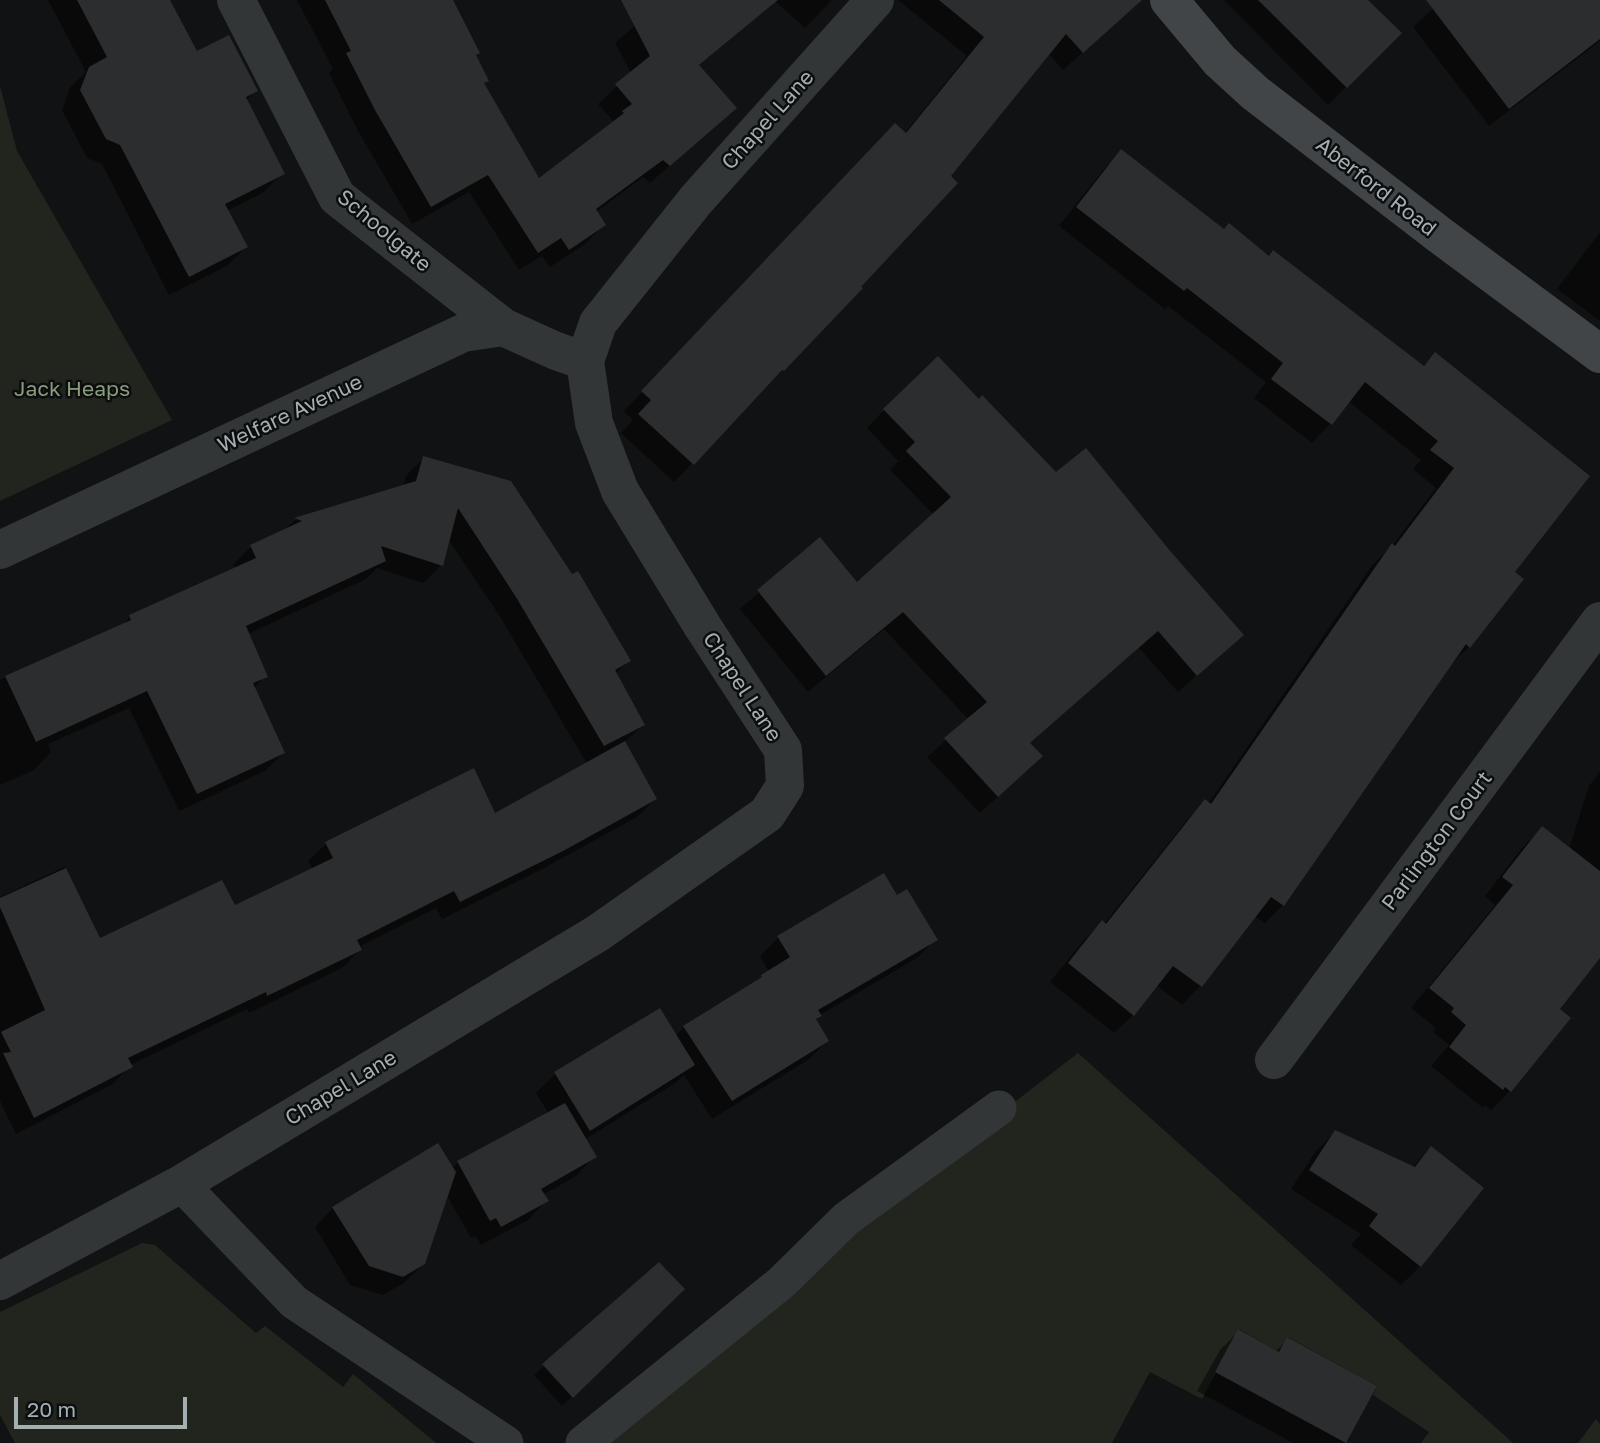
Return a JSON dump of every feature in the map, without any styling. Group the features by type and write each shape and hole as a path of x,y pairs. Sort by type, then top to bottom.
{"street":[{"name":"Schoolgate","path":"236,0 337,197 503,327"},
{"name":"Chapel Lane","path":"0,1281 181,1184 598,933 767,814 785,786 783,750 703,627 620,491 594,423 585,361 598,323 696,200 875,0"},
{"name":"Aberford Road","path":"1169,0 1220,61 1255,93 1600,354"},
{"path":"503,327 585,361"},
{"name":"Welfare Avenue","path":"0,551 463,333 503,327"},
{"name":"Parlington Court","path":"1274,1060 1600,621"}],"lane":[{"path":"583,1443 782,1282 846,1219 999,1108"},
{"path":"181,1184 294,1302 506,1443"}],"green space":[{"name":"Jack Heaps","path":"0,86 17,151 172,420 0,501"},
{"path":"1078,1053 1513,1443 1421,1443 1429,1432 1373,1395 1377,1386 1288,1337 1279,1352 1239,1329 1202,1399 1150,1372 1112,1443 599,1443 782,1282"},
{"path":"142,1243 155,1245 256,1333 265,1326 343,1387 353,1374 436,1443 15,1443 0,1415 0,1312"},
{"path":"1596,1419 1600,1424 1600,1443 1578,1443"}],"building":[{"path":"77,0 170,0 197,51 229,35 258,91 246,97 285,174 225,204 248,247 189,277 120,145 106,139 80,90 89,67 107,57"},
{"path":"325,0 453,0 480,53 476,55 489,81 484,83 539,178 632,104 615,84 650,56 621,0 778,0 699,65 737,108 670,166 663,160 596,209 606,225 569,250 561,238 538,253 488,175 431,207 375,110 346,53 351,51"},
{"path":"939,0 1142,0 1083,53 1066,34 951,176 958,183 861,287 863,288 694,465 638,414 651,400 641,391 895,123 906,133 984,37"},
{"path":"1258,0 1368,0 1402,33 1347,88"},
{"path":"1426,0 1600,0 1600,39 1509,109"},
{"path":"1121,149 1224,229 1229,223 1269,256 1273,250 1424,366 1435,352 1590,476 1515,572 1524,579 1470,648 1466,644 1284,906 1271,897 1202,987 1173,966 1134,1016 1068,963 1102,920 1106,924 1205,799 1211,804 1392,543 1395,546 1454,468 1430,450 1438,441 1365,382 1332,425 1271,379 1283,363 1187,288 1184,291 1076,207"},
{"path":"938,356 979,399 982,395 1056,472 1086,448 1171,552 1244,635 1197,676 1158,631 1030,743 1043,756 998,797 944,738 987,702 903,612 826,676 757,590 820,537 857,582 951,497 906,451 915,442 883,409"},
{"path":"423,456 511,481 572,574 578,571 631,661 615,670 645,725 604,746 516,597 458,508 443,566 381,546 386,561 246,626 268,677 253,683 285,753 197,794 147,691 36,742 5,676 131,620 129,615 256,558 250,545 302,521 294,518 416,481"},
{"path":"625,741 657,799 565,850 460,902 454,891 357,940 362,950 128,1058 133,1067 34,1118 3,1053 11,1052 1,1032 45,1010 0,907 0,898 66,868 100,938 222,880 235,905 333,858 325,842 474,768 495,813"},
{"path":"1542,826 1600,871 1600,958 1560,1009 1571,1018 1511,1092 1505,1087 1503,1090 1449,1047 1466,1025 1451,1012 1454,1008 1429,988 1513,885 1502,877"},
{"path":"884,873 897,895 907,889 938,940 818,1010 822,1016 816,1019 829,1041 732,1101 683,1026 790,957 777,936"},
{"path":"660,1008 695,1065 590,1131 554,1072"},
{"path":"565,1103 597,1157 541,1189 549,1201 501,1227 496,1218 490,1221 457,1161"},
{"path":"1335,1130 1415,1167 1431,1146 1484,1188 1421,1267 1369,1226 1378,1214 1309,1170"},
{"path":"438,1143 456,1172 425,1264 403,1277 369,1266 332,1207"},
{"path":"659,1262 685,1289 573,1398 542,1364"},
{"path":"1238,1329 1279,1352 1287,1337 1377,1386 1346,1443 1215,1372"}]}
